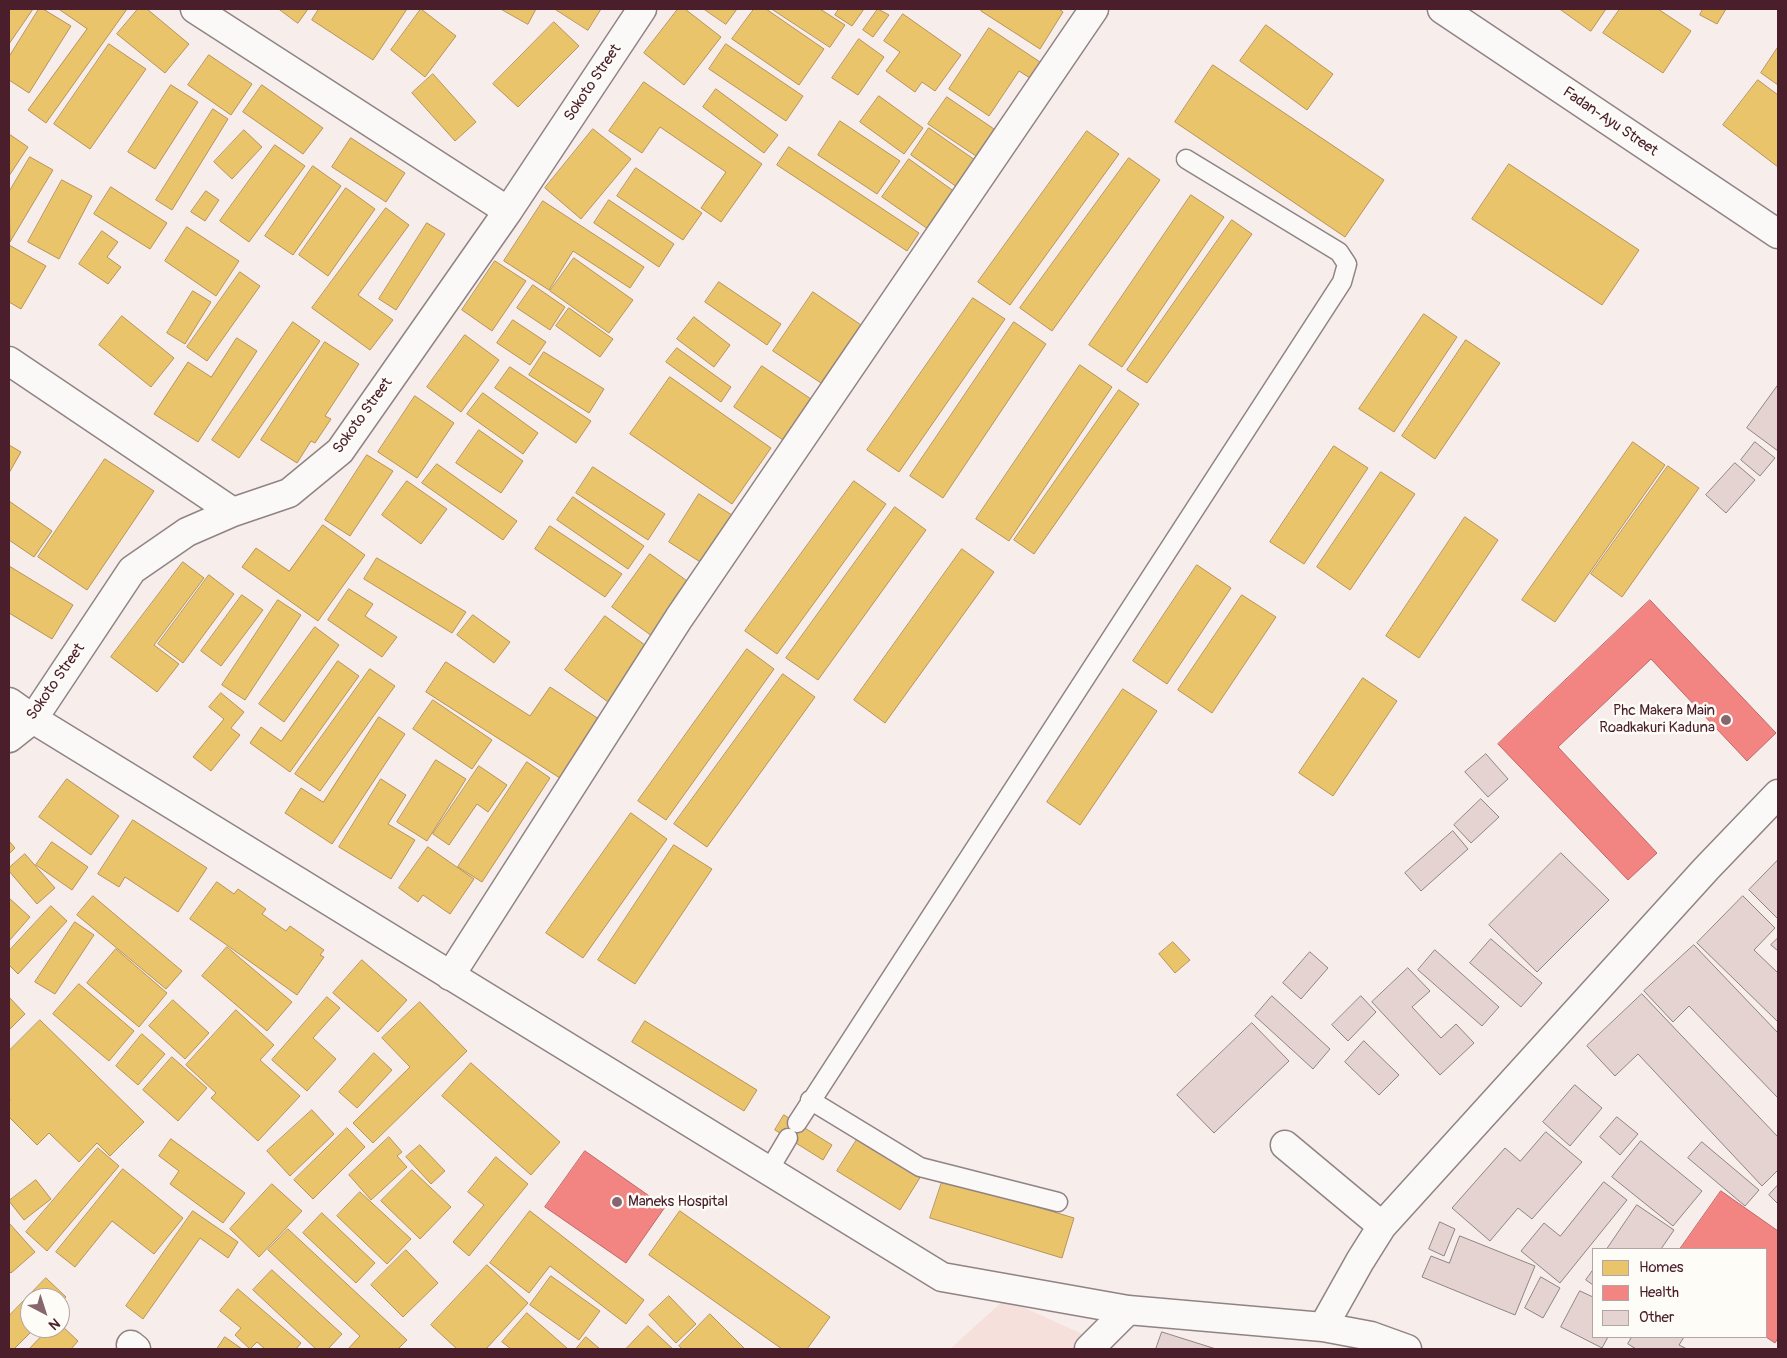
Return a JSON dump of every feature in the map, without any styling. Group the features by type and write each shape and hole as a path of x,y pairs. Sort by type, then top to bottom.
{"street":[{"path":"195,9 508,211"},
{"name":"Sokoto Street","path":"9,738 33,719 132,570 187,532 233,512 289,493 340,451 508,211 642,9"},
{"path":"450,976 679,618 1094,9"},
{"name":"Fadan-Ayu Street","path":"1442,9 1778,234"},
{"path":"9,361 233,512"},
{"path":"9,702 33,719 450,976 942,1277 1128,1310 1323,1327 1371,1336 1407,1349"},
{"path":"1323,1327 1382,1226 1706,869 1778,794"},
{"path":"1285,1145 1382,1226"},
{"path":"1089,1349 1128,1310"}],"lane":[{"path":"769,1170 810,1100 1342,282 1347,264 1339,252 1186,159"},
{"path":"810,1100 920,1167 1058,1202"}],"shaded area":[{"path":"1005,1299 1111,1347 1110,1349 950,1349"}],"building: Homes":[{"path":"9,9 33,9 9,44"},
{"path":"39,9 43,9 71,26 29,93 9,80 9,57"},
{"path":"59,9 127,9 46,123 28,110 87,29"},
{"path":"138,9 147,9 189,44 165,73 117,34"},
{"path":"279,9 308,9 298,23"},
{"path":"319,9 407,9 373,60 312,20"},
{"path":"421,9 456,36 425,77 391,50"},
{"path":"501,9 536,9 528,24"},
{"path":"555,9 601,9 588,30"},
{"path":"678,9 685,9 721,37 684,85 644,53"},
{"path":"704,9 737,9 726,24"},
{"path":"754,9 766,9 824,49 799,85 732,39"},
{"path":"772,9 820,9 845,25 830,47"},
{"path":"839,9 864,9 852,26 835,15"},
{"path":"878,9 889,15 873,37 863,30"},
{"path":"982,9 1059,9 1063,12 1040,49 981,11"},
{"path":"1560,9 1606,9 1591,31"},
{"path":"1620,9 1658,9 1691,31 1663,73 1603,33"},
{"path":"1703,9 1726,9 1717,24 1700,15"},
{"path":"903,14 961,55 935,91 922,82 915,92 886,71 900,52 884,41"},
{"path":"554,22 579,46 518,107 493,84"},
{"path":"1266,25 1333,74 1307,110 1240,61"},
{"path":"989,28 1043,64 1033,80 1019,71 989,116 949,89"},
{"path":"859,39 884,57 858,95 832,78"},
{"path":"109,44 146,69 90,149 54,124"},
{"path":"726,44 803,96 786,121 709,69"},
{"path":"1778,47 1778,85 1761,73"},
{"path":"209,55 252,84 231,115 188,85"},
{"path":"1213,65 1384,180 1345,237 1175,122"},
{"path":"433,74 476,122 455,141 412,93"},
{"path":"1758,80 1778,95 1778,167 1723,125"},
{"path":"644,82 762,164 721,222 701,208 726,172 660,127 642,153 609,131"},
{"path":"171,85 198,102 155,169 128,152"},
{"path":"262,85 323,128 303,154 243,112"},
{"path":"716,89 778,135 764,153 703,107"},
{"path":"879,96 923,128 904,154 860,122"},
{"path":"947,97 994,129 976,156 928,124"},
{"path":"213,109 228,119 172,210 156,200"},
{"path":"840,121 900,161 877,194 818,155"},
{"path":"929,128 975,160 957,187 911,155"},
{"path":"593,129 631,159 581,219 545,188"},
{"path":"244,130 262,147 232,179 214,162"},
{"path":"1087,131 1119,154 1010,305 978,282"},
{"path":"9,134 28,147 9,176"},
{"path":"351,138 405,173 386,202 332,167"},
{"path":"275,145 305,166 249,242 220,221"},
{"path":"789,147 919,233 907,251 777,165"},
{"path":"30,157 53,170 10,242 9,192"},
{"path":"1129,158 1160,180 1052,331 1020,308"},
{"path":"909,159 955,192 928,229 882,197"},
{"path":"1509,164 1639,250 1602,305 1472,219"},
{"path":"313,166 341,186 293,255 265,236"},
{"path":"636,168 702,213 683,240 617,196"},
{"path":"62,180 92,196 59,259 28,242"},
{"path":"111,187 167,223 150,249 94,214"},
{"path":"346,188 375,209 328,276 299,255"},
{"path":"206,191 219,200 205,221 191,212"},
{"path":"1191,195 1224,217 1122,367 1089,345"},
{"path":"609,200 674,244 659,267 594,223"},
{"path":"543,201 644,267 630,288 573,251 549,290 504,261"},
{"path":"386,208 409,225 358,295 393,320 370,350 312,308"},
{"path":"1232,220 1252,234 1147,383 1127,370"},
{"path":"427,223 445,234 396,310 379,299"},
{"path":"187,227 239,261 216,296 165,261"},
{"path":"102,231 118,242 107,257 121,267 108,284 79,264"},
{"path":"9,245 46,266 21,309 9,302"},
{"path":"574,258 633,300 609,333 550,291"},
{"path":"495,261 526,281 492,331 462,310"},
{"path":"240,272 260,286 207,361 187,347"},
{"path":"719,282 781,324 767,345 705,302"},
{"path":"533,285 565,307 550,330 517,308"},
{"path":"193,291 211,302 185,344 167,333"},
{"path":"813,292 861,325 821,383 773,351"},
{"path":"973,298 1005,319 899,472 867,450"},
{"path":"569,308 613,339 600,357 556,326"},
{"path":"1424,314 1457,337 1394,432 1359,409"},
{"path":"122,316 174,358 151,387 99,345"},
{"path":"694,317 730,345 714,367 677,339"},
{"path":"513,320 546,342 530,365 497,343"},
{"path":"293,322 320,341 239,458 212,440"},
{"path":"1014,322 1046,344 943,498 910,476"},
{"path":"465,335 499,360 461,412 427,387"},
{"path":"237,338 257,351 198,442 154,414 188,362 211,377"},
{"path":"1466,340 1500,363 1435,459 1402,436"},
{"path":"325,342 359,364 325,416 331,419 315,443 311,441 297,463 261,440"},
{"path":"677,348 731,387 721,402 666,362"},
{"path":"544,352 604,389 589,413 529,375"},
{"path":"1080,365 1112,387 1009,541 976,519"},
{"path":"762,366 814,401 786,442 734,407"},
{"path":"510,367 591,421 576,443 495,388"},
{"path":"670,377 771,448 732,504 630,434"},
{"path":"1119,390 1139,404 1034,554 1014,540"},
{"path":"483,393 538,433 523,454 467,414"},
{"path":"415,396 454,423 417,478 378,452"},
{"path":"479,430 523,461 501,493 456,463"},
{"path":"1633,442 1665,465 1555,622 1522,600"},
{"path":"9,445 21,452 9,473"},
{"path":"1334,446 1368,468 1304,564 1270,542"},
{"path":"367,455 393,471 350,536 325,520"},
{"path":"105,459 154,491 87,590 38,557"},
{"path":"437,464 517,521 503,540 422,483"},
{"path":"1668,466 1699,488 1622,597 1591,574"},
{"path":"593,467 665,514 648,540 576,493"},
{"path":"1381,472 1415,494 1350,590 1317,567"},
{"path":"407,481 447,509 421,544 382,515"},
{"path":"854,481 886,504 777,654 745,631"},
{"path":"699,494 735,517 705,565 669,542"},
{"path":"573,497 644,546 628,569 557,520"},
{"path":"9,501 52,531 34,557 9,540"},
{"path":"895,507 926,530 818,680 786,658"},
{"path":"1465,517 1498,540 1419,658 1386,636"},
{"path":"323,525 365,555 318,621 242,567 256,548 289,571"},
{"path":"550,526 622,574 605,597 535,549"},
{"path":"962,549 994,572 885,723 854,700"},
{"path":"650,554 694,586 656,639 612,607"},
{"path":"377,558 466,612 452,633 364,579"},
{"path":"183,562 204,578 154,645 179,664 157,692 111,657"},
{"path":"1197,565 1231,588 1167,684 1133,661"},
{"path":"9,566 73,605 52,639 9,613"},
{"path":"209,575 234,594 183,663 158,644"},
{"path":"349,589 373,604 365,616 397,637 382,657 328,620"},
{"path":"242,595 263,610 221,666 201,651"},
{"path":"1242,595 1276,617 1212,713 1178,690"},
{"path":"278,600 301,615 245,700 222,685"},
{"path":"473,615 510,642 494,663 457,635"},
{"path":"605,616 649,648 608,702 565,670"},
{"path":"315,627 339,645 284,722 259,704"},
{"path":"747,649 774,669 666,820 638,801"},
{"path":"338,661 359,676 290,772 250,743 261,727 281,741"},
{"path":"446,662 530,716 550,687 602,721 563,780 426,692"},
{"path":"370,669 395,686 320,791 295,774"},
{"path":"783,674 815,697 707,847 674,824"},
{"path":"1363,678 1397,701 1333,796 1299,773"},
{"path":"1123,689 1157,711 1080,825 1047,802"},
{"path":"221,693 244,712 231,728 240,735 211,771 193,757 224,719 209,707"},
{"path":"433,700 492,740 472,769 413,729"},
{"path":"379,717 405,734 332,844 285,813 301,788 323,802"},
{"path":"436,760 466,779 427,841 397,822"},
{"path":"527,762 550,778 482,882 458,867"},
{"path":"479,766 507,785 488,812 477,804 449,845 433,834"},
{"path":"67,779 119,816 91,855 39,817"},
{"path":"381,779 406,795 388,824 415,840 391,879 339,847"},
{"path":"631,813 667,839 583,958 546,933"},
{"path":"133,820 207,868 178,912 125,877 119,887 98,874"},
{"path":"9,841 15,848 9,854"},
{"path":"52,842 88,867 72,890 36,865"},
{"path":"674,845 712,869 635,984 598,960"},
{"path":"428,847 474,879 450,914 423,895 418,902 399,888"},
{"path":"25,854 55,888 37,904 9,871 9,868"},
{"path":"217,882 234,894 238,889 266,909 262,914 286,931 290,926 324,950 320,955 324,957 297,995 190,919"},
{"path":"93,896 182,971 166,989 77,915"},
{"path":"9,898 30,917 9,941"},
{"path":"51,906 67,921 18,974 9,965 9,951"},
{"path":"75,922 94,935 55,994 35,982"},
{"path":"1173,942 1190,960 1175,973 1159,954"},
{"path":"227,947 292,1002 267,1031 202,976"},
{"path":"116,949 167,993 139,1027 87,983"},
{"path":"362,960 407,1000 378,1032 333,993"},
{"path":"79,984 134,1031 109,1061 53,1014"},
{"path":"9,997 25,1014 9,1030"},
{"path":"327,997 340,1008 313,1038 336,1059 307,1091 272,1060"},
{"path":"173,1000 209,1033 185,1059 149,1026"},
{"path":"420,1002 467,1051 373,1143 353,1123 410,1067 382,1038"},
{"path":"236,1010 274,1045 260,1060 300,1096 258,1141 211,1098 216,1093 186,1065"},
{"path":"40,1020 144,1122 110,1156 97,1143 79,1162 49,1133 37,1145 9,1117 9,1051"},
{"path":"645,1021 757,1090 744,1111 632,1042"},
{"path":"142,1034 165,1054 138,1085 116,1066"},
{"path":"374,1053 392,1070 357,1108 339,1092"},
{"path":"172,1057 207,1088 178,1121 143,1090"},
{"path":"471,1063 560,1142 531,1175 442,1096"},
{"path":"312,1110 334,1134 290,1176 267,1151"},
{"path":"784,1115 832,1145 823,1160 775,1130"},
{"path":"347,1128 365,1147 313,1199 294,1180"},
{"path":"389,1137 402,1152 397,1156 407,1167 371,1200 349,1175"},
{"path":"858,1138 921,1176 900,1210 837,1171"},
{"path":"171,1139 245,1193 223,1223 170,1184 179,1171 159,1156"},
{"path":"420,1145 445,1171 431,1184 406,1157"},
{"path":"98,1148 119,1166 47,1251 26,1232"},
{"path":"496,1157 528,1184 469,1256 453,1242 484,1205 468,1192"},
{"path":"123,1169 183,1218 154,1254 112,1221 75,1267 56,1252"},
{"path":"412,1170 451,1207 420,1239 381,1201"},
{"path":"943,1179 1074,1218 1062,1258 930,1218"},
{"path":"36,1180 51,1199 24,1220 9,1201"},
{"path":"272,1184 302,1211 259,1257 230,1229"},
{"path":"360,1192 411,1239 387,1264 337,1216"},
{"path":"193,1211 238,1242 228,1258 200,1238 143,1319 126,1306"},
{"path":"530,1211 644,1300 626,1324 550,1266 529,1293 490,1263"},
{"path":"680,1211 830,1317 807,1349 782,1349 649,1255"},
{"path":"322,1213 375,1263 356,1283 303,1233"},
{"path":"9,1223 35,1252 11,1273 9,1271"},
{"path":"288,1229 407,1340 398,1349 348,1349 360,1336 268,1250"},
{"path":"406,1250 438,1283 403,1317 371,1285"},
{"path":"487,1265 528,1303 486,1349 457,1349 431,1325"},
{"path":"272,1270 342,1334 328,1349 316,1349 253,1290"},
{"path":"551,1276 600,1311 579,1340 530,1305"},
{"path":"46,1278 57,1288 36,1288"},
{"path":"238,1289 301,1343 296,1349 265,1349 257,1342 250,1349 235,1335 241,1328 220,1311"},
{"path":"669,1296 696,1324 676,1343 649,1315"},
{"path":"20,1305 20,1338 25,1338 14,1349 9,1349 9,1316"},
{"path":"527,1313 568,1349 511,1349 502,1342"},
{"path":"710,1314 745,1349 682,1349 679,1346"},
{"path":"648,1326 673,1349 626,1349"},
{"path":"70,1333 78,1341 71,1349 29,1349 39,1338 70,1338"},
{"path":"225,1337 242,1349 217,1349"},
{"path":"586,1337 600,1349 576,1349"}],"building: Health":[{"path":"1650,600 1776,733 1747,761 1651,659 1558,747 1657,853 1628,880 1498,744"},
{"path":"585,1151 665,1207 626,1263 545,1207"},
{"path":"1721,1191 1778,1231 1778,1338 1775,1343 1767,1338 1767,1248 1681,1248"}],"building: Other":[{"path":"1778,385 1778,451 1747,428"},
{"path":"1755,442 1775,458 1760,476 1741,460"},
{"path":"1735,463 1755,480 1726,513 1706,495"},
{"path":"1486,754 1508,779 1488,797 1465,772"},
{"path":"1481,799 1499,817 1471,843 1454,825"},
{"path":"1453,831 1468,849 1421,891 1405,873"},
{"path":"1561,853 1609,900 1537,972 1489,925"},
{"path":"1778,860 1778,919 1749,890"},
{"path":"1743,896 1775,928 1754,950 1778,973 1778,1022 1697,943"},
{"path":"1778,938 1778,951 1771,945"},
{"path":"1491,939 1542,983 1521,1007 1470,963"},
{"path":"1694,945 1778,1033 1778,1098 1689,1006 1673,1022 1644,991"},
{"path":"1435,950 1499,1007 1482,1026 1418,970"},
{"path":"1310,952 1328,968 1301,999 1283,983"},
{"path":"1408,968 1430,991 1412,1007 1441,1038 1456,1024 1474,1043 1440,1075 1372,1002"},
{"path":"1642,994 1778,1137 1778,1170 1762,1186 1638,1054 1615,1076 1587,1046"},
{"path":"1272,996 1330,1049 1313,1069 1255,1016"},
{"path":"1361,996 1376,1012 1348,1041 1332,1025"},
{"path":"1252,1023 1289,1061 1214,1133 1177,1095"},
{"path":"1364,1041 1399,1075 1379,1095 1345,1062"},
{"path":"1575,1085 1602,1108 1570,1146 1543,1122"},
{"path":"1617,1117 1638,1134 1620,1155 1600,1137"},
{"path":"1546,1132 1582,1162 1532,1219 1518,1208 1490,1241 1452,1208 1505,1148 1520,1161"},
{"path":"1641,1141 1702,1191 1673,1226 1612,1177"},
{"path":"1702,1142 1759,1190 1745,1206 1688,1158"},
{"path":"1604,1182 1627,1200 1560,1283 1521,1251 1544,1223 1560,1236"},
{"path":"1778,1185 1778,1204 1769,1195"},
{"path":"1637,1205 1674,1230 1662,1248 1608,1248"},
{"path":"1440,1222 1455,1229 1444,1256 1429,1249"},
{"path":"1460,1236 1535,1266 1515,1315 1422,1277 1431,1256 1449,1263"},
{"path":"1592,1271 1592,1284 1586,1280"},
{"path":"1541,1277 1560,1288 1543,1318 1525,1308"},
{"path":"1580,1291 1592,1297 1592,1338 1607,1338 1602,1348 1561,1327"},
{"path":"1162,1332 1216,1349 1156,1349"},
{"path":"1631,1338 1683,1338 1679,1345 1687,1349 1636,1349 1628,1344"}],"place":[{"name":"Phc Makera Main Roadkakuri Kaduna","path":"1726,720"},
{"name":"Maneks Hospital","path":"617,1202"}]}
